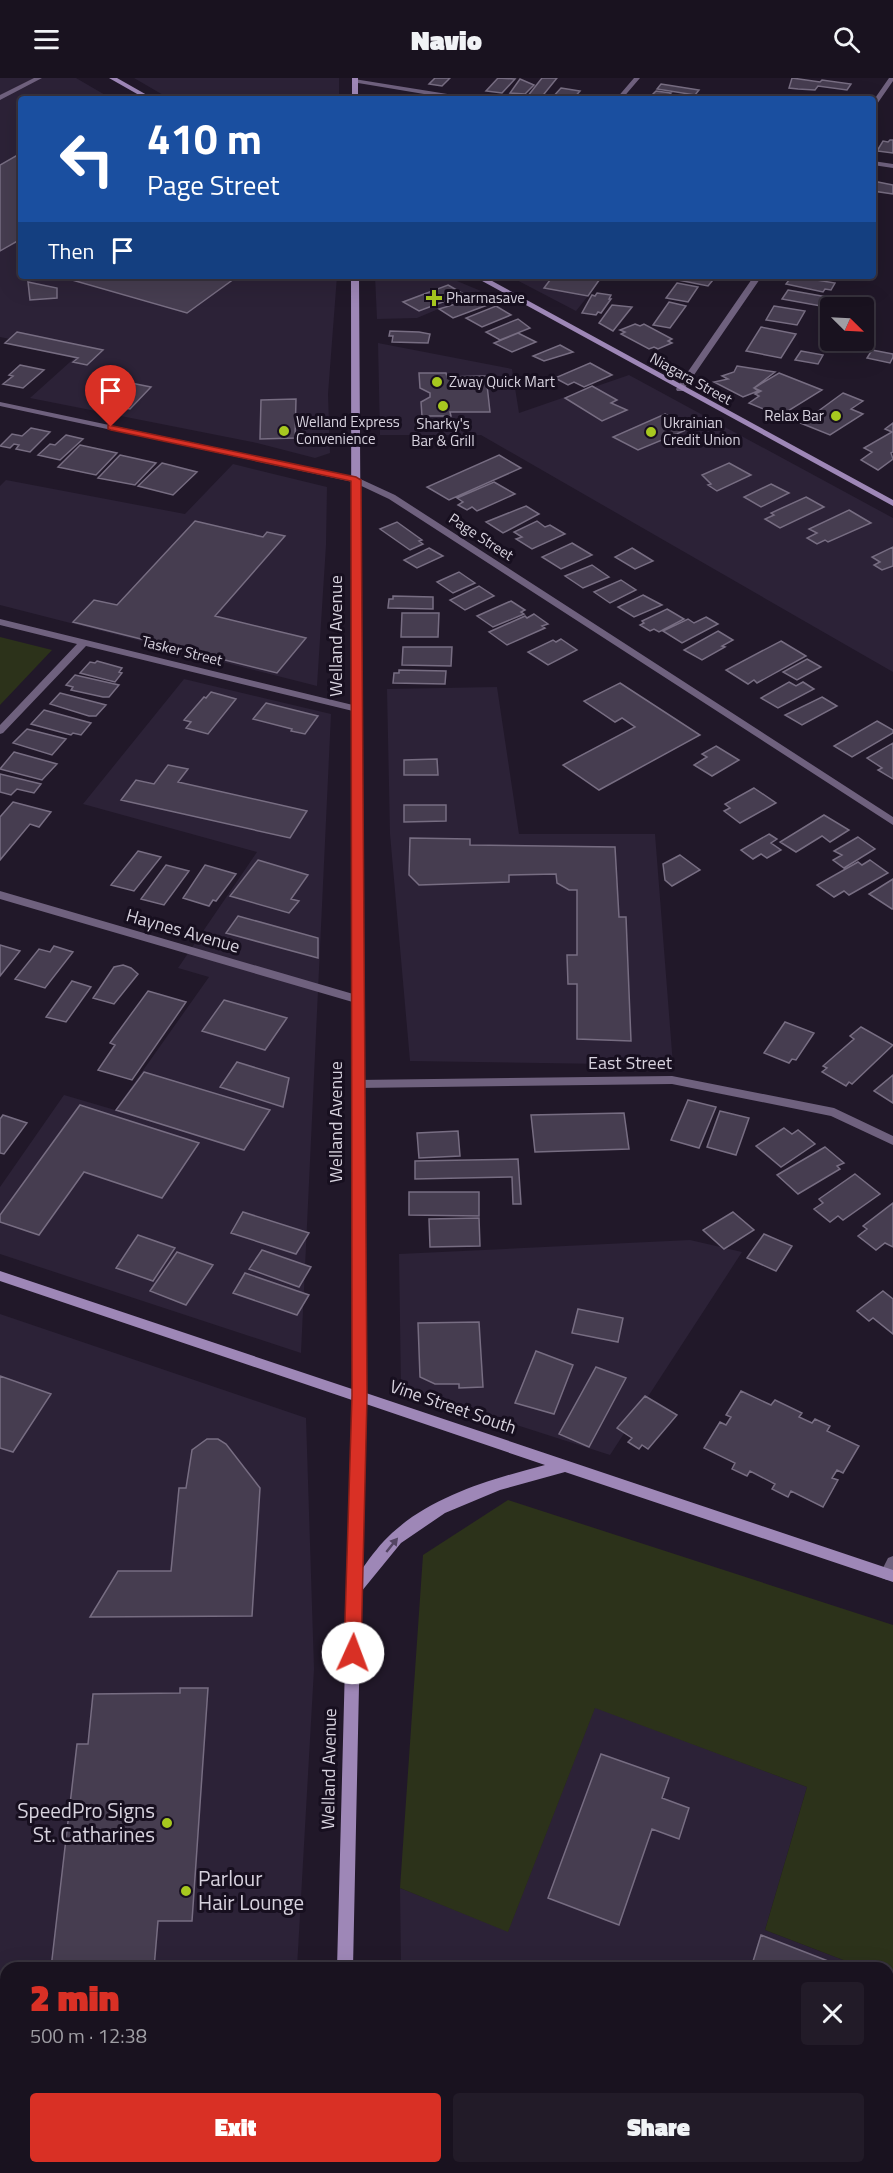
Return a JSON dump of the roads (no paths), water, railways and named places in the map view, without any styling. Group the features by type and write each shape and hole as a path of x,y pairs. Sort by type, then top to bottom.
{"main road":[{"path":"112,78 145,96"},
{"path":"355,80 355,96"},
{"name":"Welland Avenue","path":"345,1962 359,1396 355,279"},
{"path":"355,289 360,279"},
{"name":"Niagara Street","path":"482,279 680,389 893,503"},
{"name":"Vine Street South","path":"0,1276 565,1466 891,1571"},
{"path":"354,1590 401,1534 461,1496 492,1485 565,1466"}],"street":[{"path":"0,98 39,78"},
{"path":"622,96 637,78"},
{"path":"876,102 892,78"},
{"path":"355,80 448,96"},
{"path":"876,163 893,166"},
{"path":"680,389 756,279"},
{"name":"Page Street","path":"0,404 356,480 392,497 893,822"},
{"name":"Tasker Street","path":"0,622 357,709"},
{"path":"0,730 83,643"},
{"name":"Haynes Avenue","path":"0,895 356,999"},
{"name":"East Street","path":"357,1084 672,1080 834,1112 893,1141"}],"place":[{"name":"Pharmasave","path":"434,298"},
{"name":"Zway Quick Mart","path":"437,382"},
{"name":"Sharky's Bar & Grill","path":"443,406"},
{"name":"Relax Bar","path":"836,416"},
{"name":"Welland Express Convenience","path":"284,431"},
{"name":"Ukrainian Credit Union","path":"651,432"},
{"name":"SpeedPro Signs St. Catharines","path":"167,1823"},
{"name":"Parlour Hair Lounge","path":"186,1891"}]}
